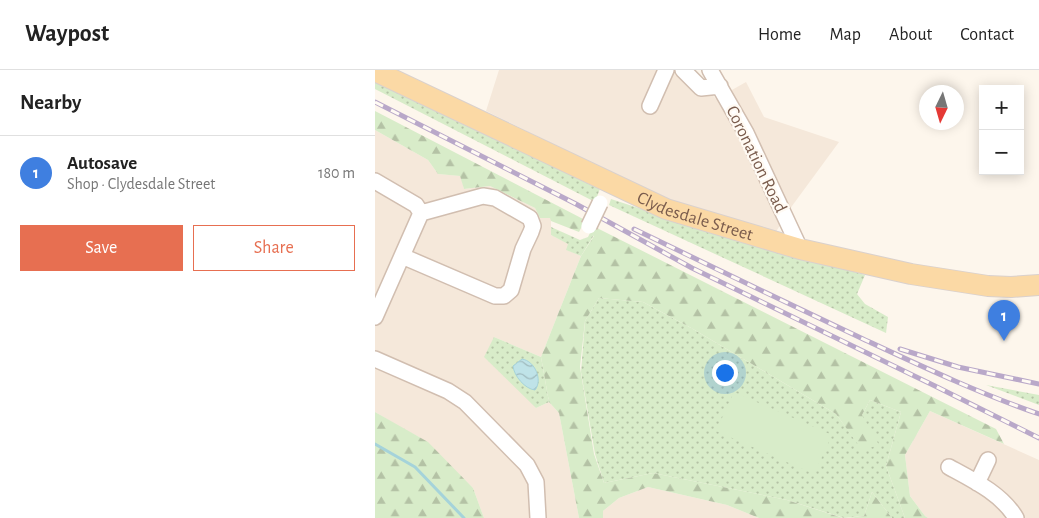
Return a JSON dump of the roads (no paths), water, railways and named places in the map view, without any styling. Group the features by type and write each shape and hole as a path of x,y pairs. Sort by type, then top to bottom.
{"main road":[{"name":"Clydesdale Street","path":"375,71 666,209 800,250 855,263 955,282 1011,287 1039,285"}],"street":[{"path":"650,106 666,70"},
{"path":"683,70 701,88 720,86"},
{"name":"Coronation Road","path":"710,70 746,133 800,250"},
{"path":"375,181 416,205 421,214"},
{"path":"589,226 608,183"},
{"path":"375,317 402,256 421,214 483,196 495,198 530,218 532,222 531,232 523,249 511,290 504,296 495,296 402,256"},
{"path":"375,359 448,391 465,402 527,465 532,473 537,490 538,518"},
{"path":"977,483 988,460"},
{"path":"949,467 977,483 1011,510 1016,518"}],"water":[{"path":"522,359 531,363 538,376 535,390 524,385 515,374 513,366"}],"waterway":[{"path":"375,444 415,467 464,518"}],"railway":[{"path":"375,102 576,204 692,268 1039,438"},
{"path":"634,229 927,368 1039,414"},
{"path":"900,349 958,367 1039,384"}],"place":[{"name":"Autosave","path":"1004,341"}]}
